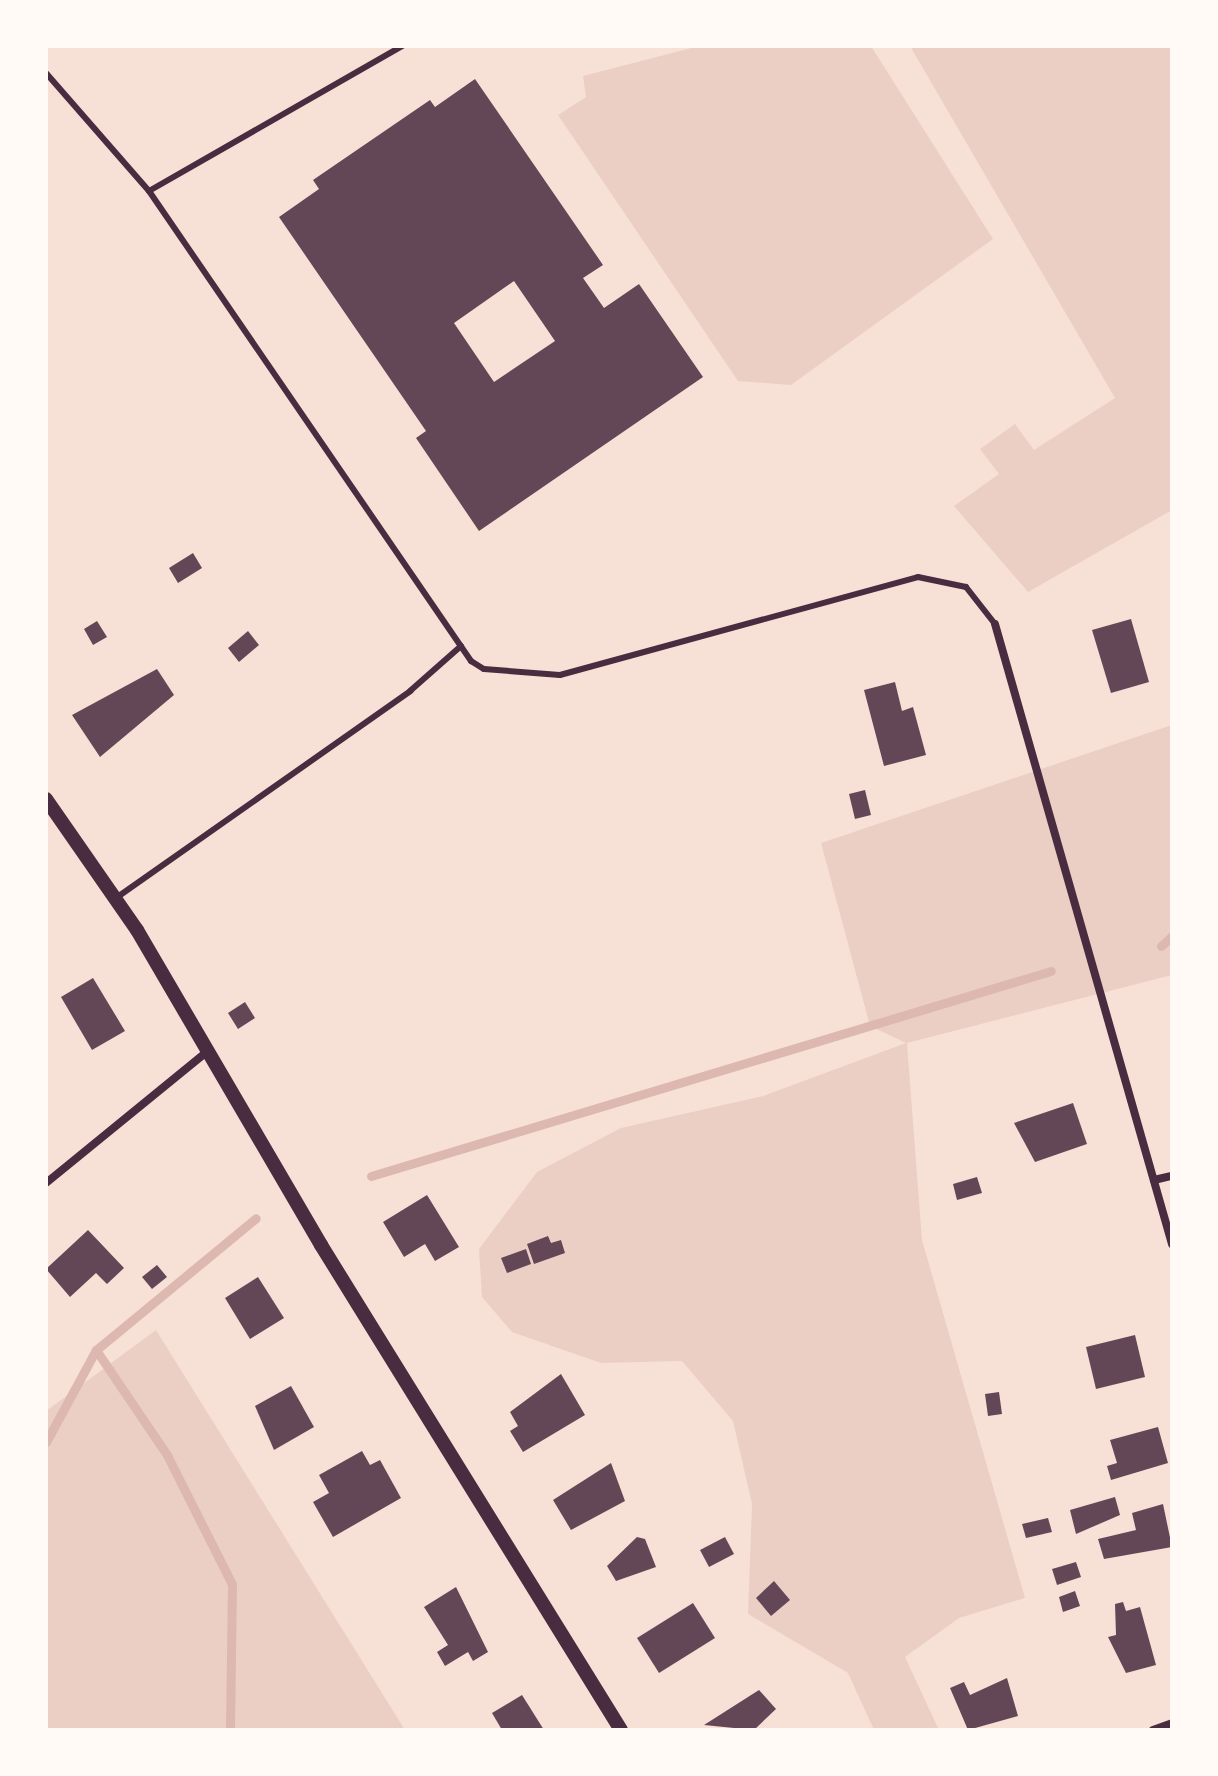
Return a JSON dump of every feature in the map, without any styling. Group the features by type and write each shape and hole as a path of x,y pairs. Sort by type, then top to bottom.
{"street":[{"path":"995,624 1172,1244"},
{"path":"46,799 116,898 621,1730"},
{"path":"46,1183 208,1051"},
{"path":"1154,1180 1172,1176"},
{"path":"1153,1730 1172,1723"}],"lane":[{"path":"149,191 402,46"},
{"path":"46,73 149,191 471,661 499,673 560,675 918,577 966,587 995,624"},
{"path":"116,898 410,691 461,646"}],"shaded area":[{"path":"699,46 871,46 993,239 791,385 738,381 558,115 586,97 583,76"},
{"path":"910,46 1172,46 1172,510 1028,592 954,506 999,474 980,449 1015,424 1034,450 1115,398"},
{"path":"1172,725 1172,975 907,1043 922,1240 1025,1598 959,1618 905,1657 939,1730 874,1730 848,1673 748,1614 752,1504 733,1421 682,1361 601,1363 512,1332 482,1297 479,1249 537,1172 621,1128 763,1096 906,1043 870,1026 821,843"},
{"path":"156,1330 405,1730 46,1730 46,1411"}],"building":[{"path":"475,79 603,265 583,278 604,308 639,284 703,377 479,531 416,438 426,431 279,217 319,189 313,180 430,100 435,107","holes":["514,281 555,341 494,382 454,323"]},
{"path":"193,553 202,568 178,583 169,568"},
{"path":"1131,619 1149,682 1111,693 1092,630"},
{"path":"97,621 107,637 93,645 84,629"},
{"path":"248,631 259,645 239,662 228,648"},
{"path":"157,669 174,695 100,757 72,715"},
{"path":"895,682 902,711 913,707 926,755 884,766 864,690"},
{"path":"865,790 871,815 855,819 849,794"},
{"path":"93,978 125,1031 92,1050 61,997"},
{"path":"245,1002 255,1018 238,1029 228,1013"},
{"path":"1073,1103 1087,1144 1035,1162 1014,1123"},
{"path":"977,1177 982,1193 957,1200 953,1184"},
{"path":"427,1195 459,1247 435,1261 425,1244 404,1257 383,1222"},
{"path":"88,1230 124,1268 107,1284 96,1273 70,1297 46,1269"},
{"path":"548,1236 551,1243 561,1240 565,1253 534,1264 527,1244"},
{"path":"526,1249 531,1264 507,1273 501,1258"},
{"path":"157,1265 167,1277 152,1289 142,1277"},
{"path":"258,1277 284,1318 250,1339 225,1298"},
{"path":"1135,1335 1145,1377 1096,1389 1086,1347"},
{"path":"561,1374 585,1415 523,1452 510,1431 518,1426 510,1412"},
{"path":"291,1386 314,1427 274,1450 255,1406"},
{"path":"999,1392 1002,1414 988,1416 985,1394"},
{"path":"1158,1427 1168,1463 1111,1480 1107,1466 1117,1463 1110,1440"},
{"path":"362,1451 370,1465 380,1460 401,1498 333,1537 313,1502 329,1493 319,1475"},
{"path":"611,1463 625,1501 571,1530 553,1500"},
{"path":"1115,1497 1120,1515 1076,1534 1070,1510"},
{"path":"1163,1504 1172,1547 1104,1559 1098,1539 1136,1530 1132,1513"},
{"path":"1048,1518 1052,1532 1026,1538 1022,1524"},
{"path":"637,1537 645,1539 656,1567 616,1581 607,1566"},
{"path":"725,1537 734,1554 709,1567 700,1550"},
{"path":"1076,1562 1081,1577 1057,1585 1052,1569"},
{"path":"774,1581 790,1600 771,1616 756,1598"},
{"path":"456,1587 488,1652 473,1661 468,1652 445,1666 437,1652 448,1645 424,1607"},
{"path":"1075,1591 1080,1606 1063,1612 1059,1597"},
{"path":"1123,1602 1126,1611 1140,1607 1156,1665 1126,1673 1108,1637 1116,1635 1115,1604"},
{"path":"693,1603 715,1638 659,1673 637,1638"},
{"path":"1007,1678 1018,1716 968,1730 950,1688 964,1682 970,1695"},
{"path":"759,1690 776,1709 754,1730 704,1725"},
{"path":"522,1695 544,1730 502,1730 492,1713"}],"waterway":[{"path":"1161,946 1172,936"},
{"path":"371,1176 1051,971"},
{"path":"46,1442 96,1350 256,1218"},
{"path":"96,1350 167,1455 232,1584 230,1730"}]}
